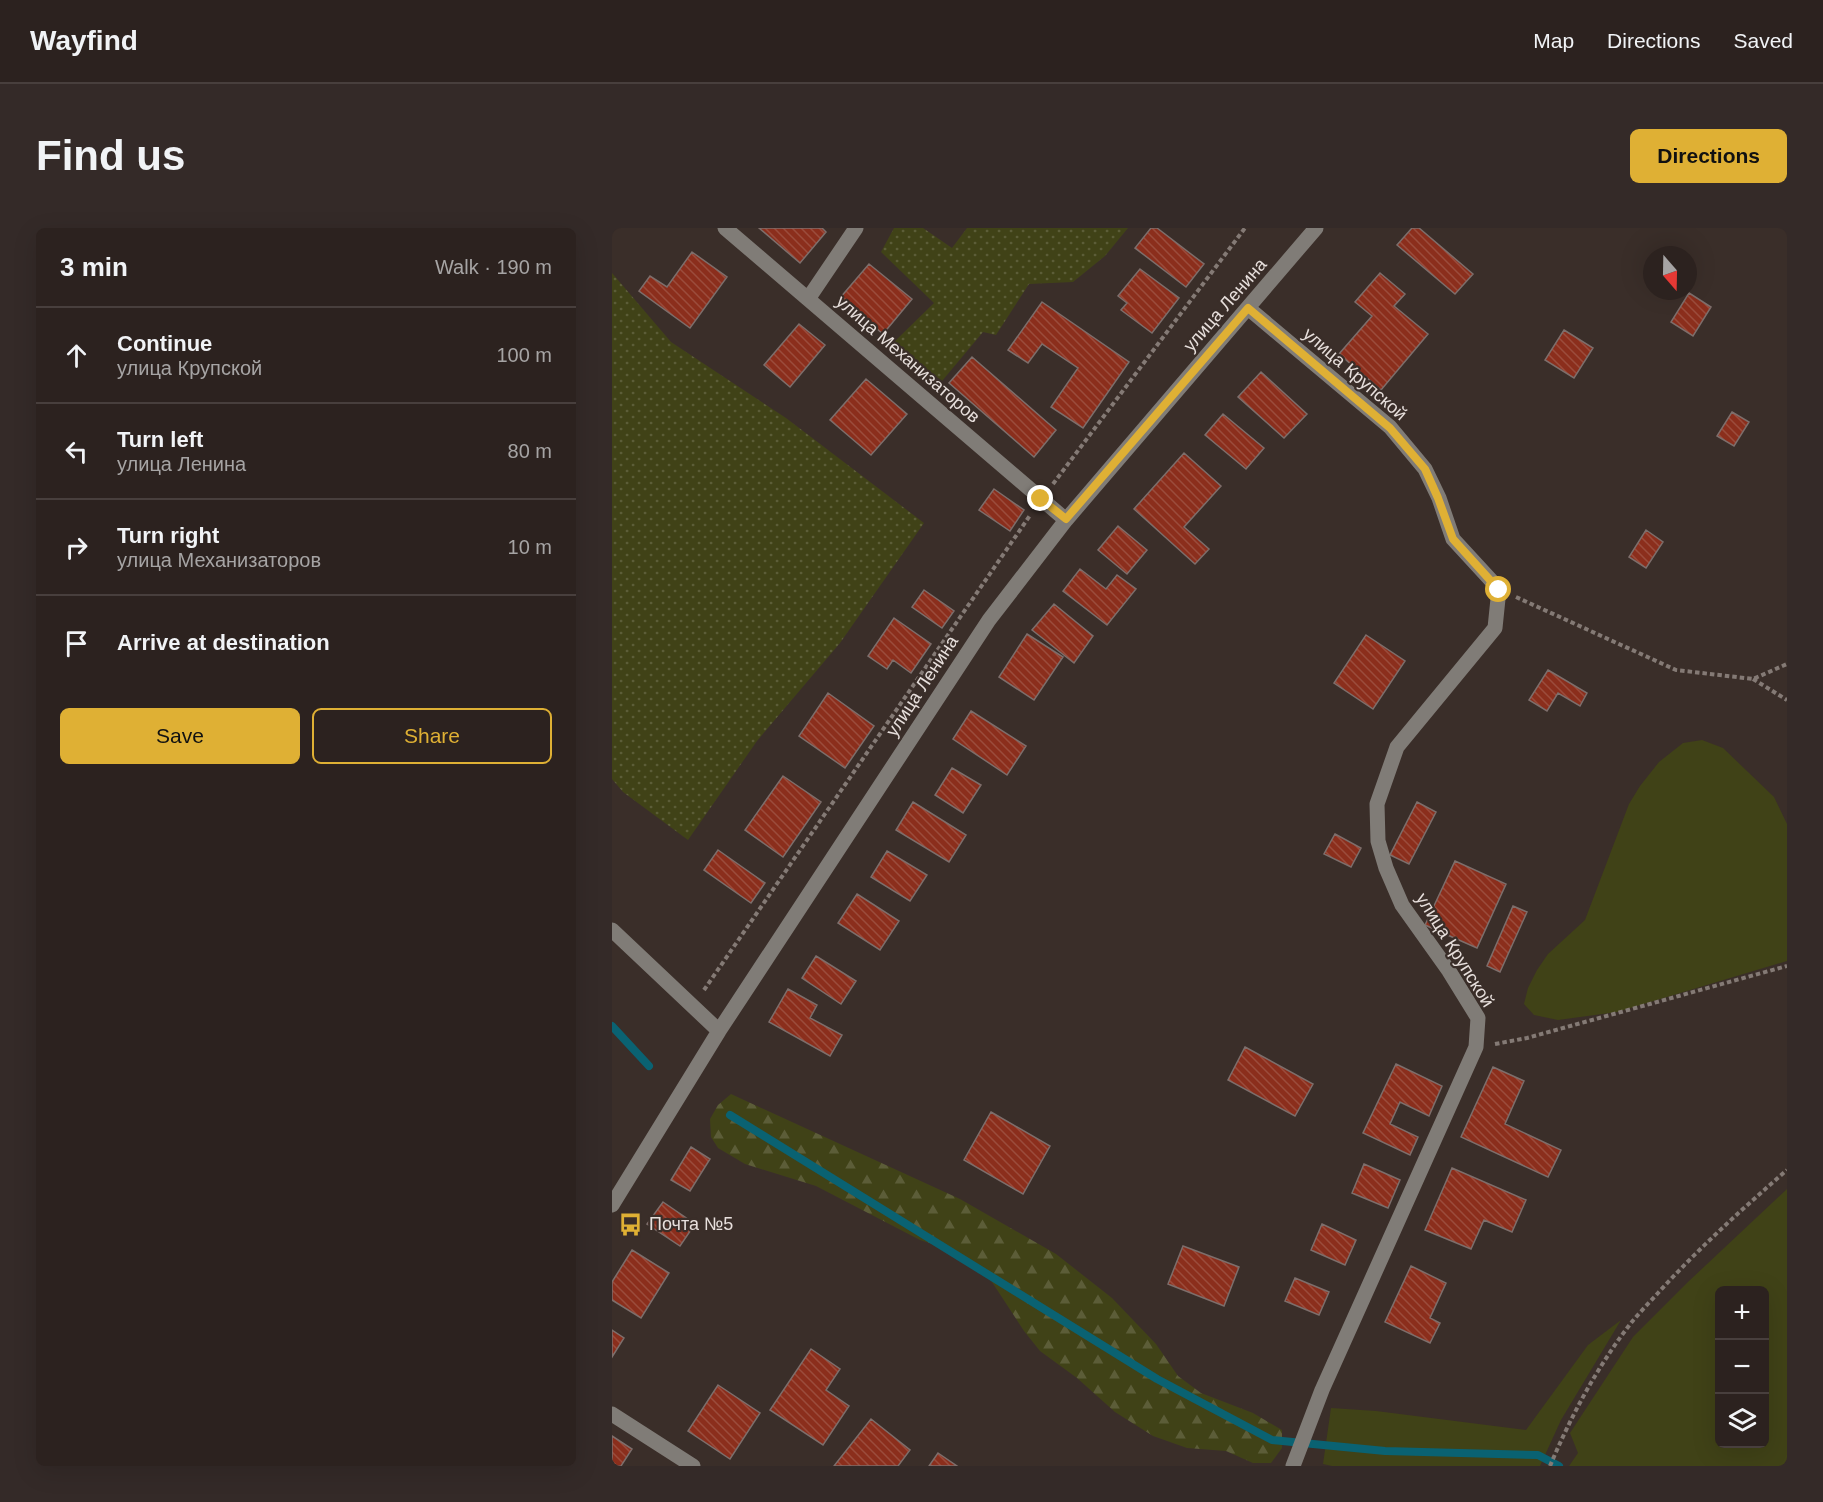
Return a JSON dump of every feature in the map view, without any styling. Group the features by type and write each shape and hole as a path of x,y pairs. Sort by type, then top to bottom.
{"street":[{"name":"улица Механизаторов","path":"725,228 1066,519"},
{"path":"808,299 856,228"},
{"name":"улица Ленина","path":"612,1204 719,1031 989,620 1066,519 1316,228"},
{"name":"улица Крупской","path":"1248,308 1390,428 1425,469 1453,539 1499,590 1495,628 1397,747 1377,804 1378,841 1386,868 1402,905 1449,971 1478,1018 1476,1047 1308,1422 1294,1463"},
{"path":"612,930 719,1031"},
{"path":"612,1414 693,1466"}],"path":[{"path":"692,1007 1041,499 1245,228"},
{"path":"1499,590 1676,670 1752,678 1787,700"},
{"path":"1752,678 1787,664"},
{"path":"1476,1047 1527,1038 1787,966"},
{"path":"1550,1466 1568,1423 1597,1373 1631,1323 1681,1268 1742,1209 1787,1170"}],"green space":[{"path":"894,228 923,228 952,248 967,228 1128,228 1105,256 1073,282 1029,284 996,335 983,332 942,381 893,343 934,303 881,252"},
{"path":"612,273 671,342 786,418 924,523 840,643 757,741 688,840 623,792 612,779"},
{"path":"1702,740 1723,748 1774,797 1787,824 1787,961 1617,1012 1558,1020 1534,1015 1524,1004 1528,988 1548,954 1585,920 1629,804 1659,762 1683,743"},
{"path":"731,1094 960,1199 1056,1254 1112,1298 1156,1344 1178,1376 1201,1393 1253,1413 1282,1430 1282,1448 1271,1463 1253,1463 1226,1451 1187,1448 1153,1436 1115,1412 1077,1378 1040,1351 990,1279 957,1252 920,1240 816,1186 745,1164 718,1148 711,1137 710,1119 718,1105"},
{"path":"1787,1189 1787,1466 1569,1466 1578,1453 1570,1433 1633,1337"},
{"path":"1621,1320 1561,1420 1540,1466 1332,1466 1323,1464 1331,1408 1376,1411 1526,1430 1588,1345"}],"building":[{"path":"759,228 822,228 826,232 800,263"},
{"path":"1151,228 1157,228 1204,264 1186,287 1135,248"},
{"path":"1412,228 1419,228 1473,274 1455,294 1397,245"},
{"path":"692,252 727,277 690,328 639,291 650,276 667,287"},
{"path":"869,264 912,299 883,334 840,298"},
{"path":"1140,269 1179,298 1152,333 1121,310 1127,303 1118,296"},
{"path":"1380,273 1405,294 1394,306 1428,334 1381,390 1339,354 1372,316 1355,302"},
{"path":"1697,298 1711,307 1693,336 1671,322 1685,300 1697,300"},
{"path":"1042,302 1129,362 1083,428 1051,407 1078,368 1042,344 1028,363 1008,350"},
{"path":"799,324 825,345 790,387 764,365"},
{"path":"1564,330 1593,348 1574,378 1545,360"},
{"path":"972,357 1056,430 1034,457 949,383"},
{"path":"1261,372 1307,414 1284,438 1238,397"},
{"path":"866,379 907,414 871,455 830,420"},
{"path":"1732,412 1749,422 1734,446 1717,436"},
{"path":"1223,414 1264,448 1246,469 1205,435"},
{"path":"1184,453 1221,486 1184,527 1209,549 1195,564 1134,509"},
{"path":"994,489 1024,510 1010,531 979,510"},
{"path":"1118,526 1147,550 1127,574 1098,550"},
{"path":"1646,530 1663,542 1646,568 1629,557"},
{"path":"1080,569 1106,589 1117,575 1136,589 1107,625 1063,591"},
{"path":"924,590 954,611 942,628 912,607"},
{"path":"1054,604 1093,636 1074,663 1032,630"},
{"path":"894,618 931,644 911,673 893,660 887,669 868,656"},
{"path":"1027,634 1063,657 1034,700 999,677"},
{"path":"1366,635 1405,661 1373,709 1334,683"},
{"path":"1548,670 1587,693 1580,706 1558,693 1547,711 1529,700"},
{"path":"828,693 874,726 845,768 799,736"},
{"path":"971,711 1026,746 1007,775 953,739"},
{"path":"952,768 981,785 963,813 935,795"},
{"path":"783,776 821,802 783,857 745,830"},
{"path":"913,802 966,835 949,862 896,830"},
{"path":"1417,802 1436,812 1409,864 1390,855"},
{"path":"1335,834 1361,848 1351,867 1324,854"},
{"path":"718,850 765,883 751,903 704,870"},
{"path":"887,851 927,875 910,901 871,877"},
{"path":"1455,861 1506,884 1477,948 1425,925"},
{"path":"857,894 899,921 880,950 838,923"},
{"path":"1513,906 1527,912 1500,972 1487,966"},
{"path":"816,956 856,981 841,1004 802,978"},
{"path":"788,989 817,1005 810,1018 842,1035 830,1056 769,1022"},
{"path":"1245,1047 1313,1084 1295,1116 1228,1080"},
{"path":"1396,1064 1442,1086 1429,1116 1400,1102 1390,1124 1418,1137 1410,1155 1363,1133"},
{"path":"1493,1067 1524,1081 1505,1124 1561,1150 1548,1177 1461,1137"},
{"path":"991,1112 1050,1146 1023,1194 964,1160"},
{"path":"691,1147 710,1159 690,1191 671,1180"},
{"path":"1364,1164 1400,1180 1388,1208 1352,1193"},
{"path":"1452,1168 1526,1200 1512,1232 1484,1220 1471,1249 1425,1230"},
{"path":"663,1202 695,1224 680,1246 647,1224"},
{"path":"1322,1224 1356,1240 1345,1265 1311,1250"},
{"path":"1183,1246 1239,1267 1224,1306 1168,1284"},
{"path":"632,1250 669,1273 641,1318 612,1300 612,1282"},
{"path":"1411,1266 1446,1283 1430,1318 1440,1323 1430,1343 1385,1322"},
{"path":"1295,1278 1329,1292 1319,1315 1285,1301"},
{"path":"612,1330 624,1338 612,1357"},
{"path":"811,1349 840,1369 826,1390 849,1406 823,1445 770,1410"},
{"path":"718,1385 760,1413 730,1459 688,1431"},
{"path":"871,1419 910,1450 898,1466 834,1466"},
{"path":"612,1436 632,1449 621,1466 612,1466"},
{"path":"938,1453 957,1466 929,1466"}],"waterway":[{"path":"612,1026 649,1066"},
{"path":"730,1115 1157,1379 1272,1440 1385,1451 1538,1455 1559,1466"}],"place":[{"name":"Почта №5","path":"631,1224"}],"route":[{"path":"1041,499 1066,519 1248,308 1390,428 1425,469 1453,539 1499,590"}]}
